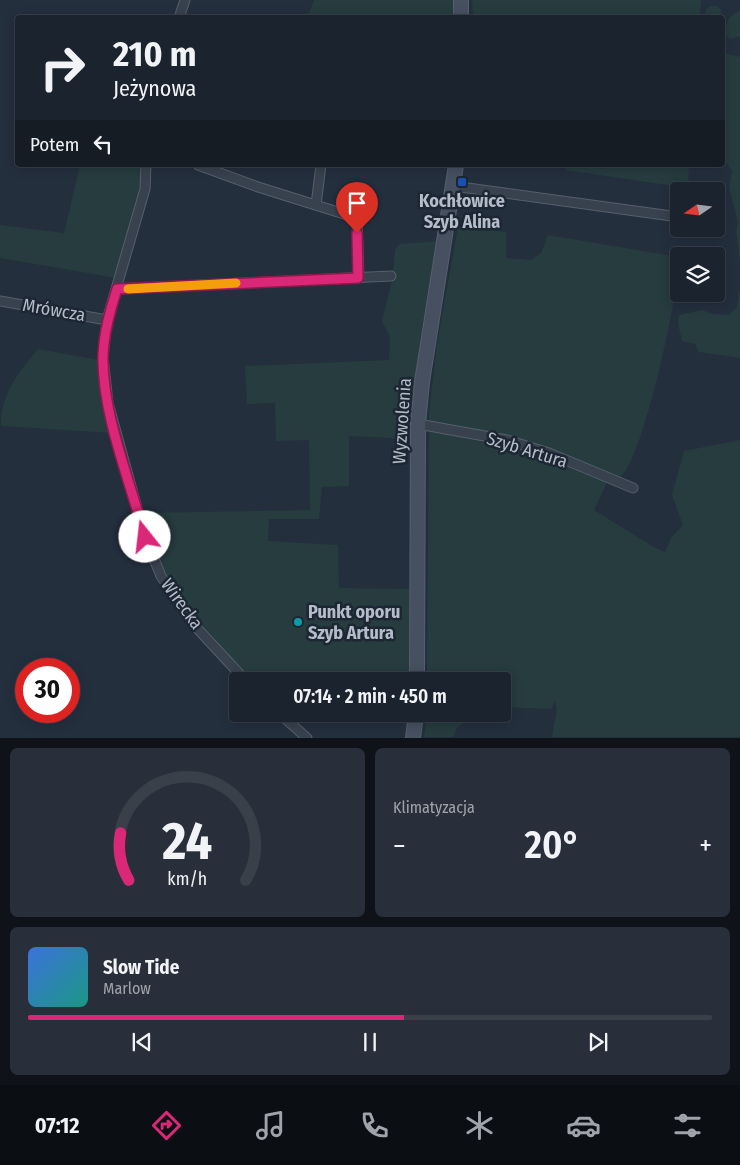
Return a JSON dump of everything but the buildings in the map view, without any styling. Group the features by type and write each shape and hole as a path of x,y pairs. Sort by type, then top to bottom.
{"street":[{"path":"180,15 185,0"},
{"path":"461,0 462,15"},
{"name":"Wirecka","path":"146,167 145,189 107,320 103,357 108,403 151,553 166,586 179,604 238,672"},
{"path":"204,167 357,218 358,278"},
{"path":"316,205 321,167"},
{"name":"Wyzwolenia","path":"417,672 418,424 424,372 456,167"},
{"path":"453,186 670,216"},
{"path":"117,289 391,276"},
{"name":"Mrówcza","path":"0,301 107,320"},
{"name":"Szyb Artura","path":"418,424 507,440 549,453 633,488"},
{"path":"289,722 307,738"},
{"path":"414,738 415,722"}],"green space":[{"path":"314,0 454,0 454,15 308,15"},
{"path":"472,0 701,0 700,15 473,15"},
{"path":"711,6 717,6 721,10 720,15 705,15 706,9"},
{"path":"740,11 740,36 730,39 725,33 727,22"},
{"path":"725,53 740,57 740,263 736,232 738,222 729,188 732,171 725,161"},
{"path":"80,167 143,167 143,182 117,278 0,258 0,225 64,233"},
{"path":"566,167 689,167 688,182 670,182 670,185 565,170"},
{"path":"458,227 506,232 506,258 531,260 541,253 548,235 670,255 670,302 673,302 659,373 649,408 629,464 620,478 611,474 594,510 665,552 671,538 683,525 672,495 684,451 740,440 740,737 552,737 557,709 555,701 551,709 511,707 511,672 427,672 429,413 437,344"},
{"path":"437,241 420,341 411,439 349,436 349,486 322,487 319,519 269,519 268,541 338,545 339,588 411,589 410,672 243,672 168,584 150,540 142,513 310,510 309,440 276,441 275,403 247,404 245,366 389,360 390,337 382,321 392,281 395,250 399,244"},
{"path":"740,288 740,358 699,352 695,344 682,341 678,323 679,315 702,310 713,314 729,315 737,307"},
{"path":"38,349 99,360 103,395 112,433 1,426 7,394 24,366"},
{"path":"426,722 464,722 457,728 453,737 424,737"}],"slow traffic":[{"path":"128,289 236,283"}],"place":[{"name":"Kochłowice Szyb Alina","path":"462,182"},
{"name":"Punkt oporu Szyb Artura","path":"298,622"}],"route":[{"path":"145,537 111,418 103,357 107,320 117,289 358,278 357,233"}]}
